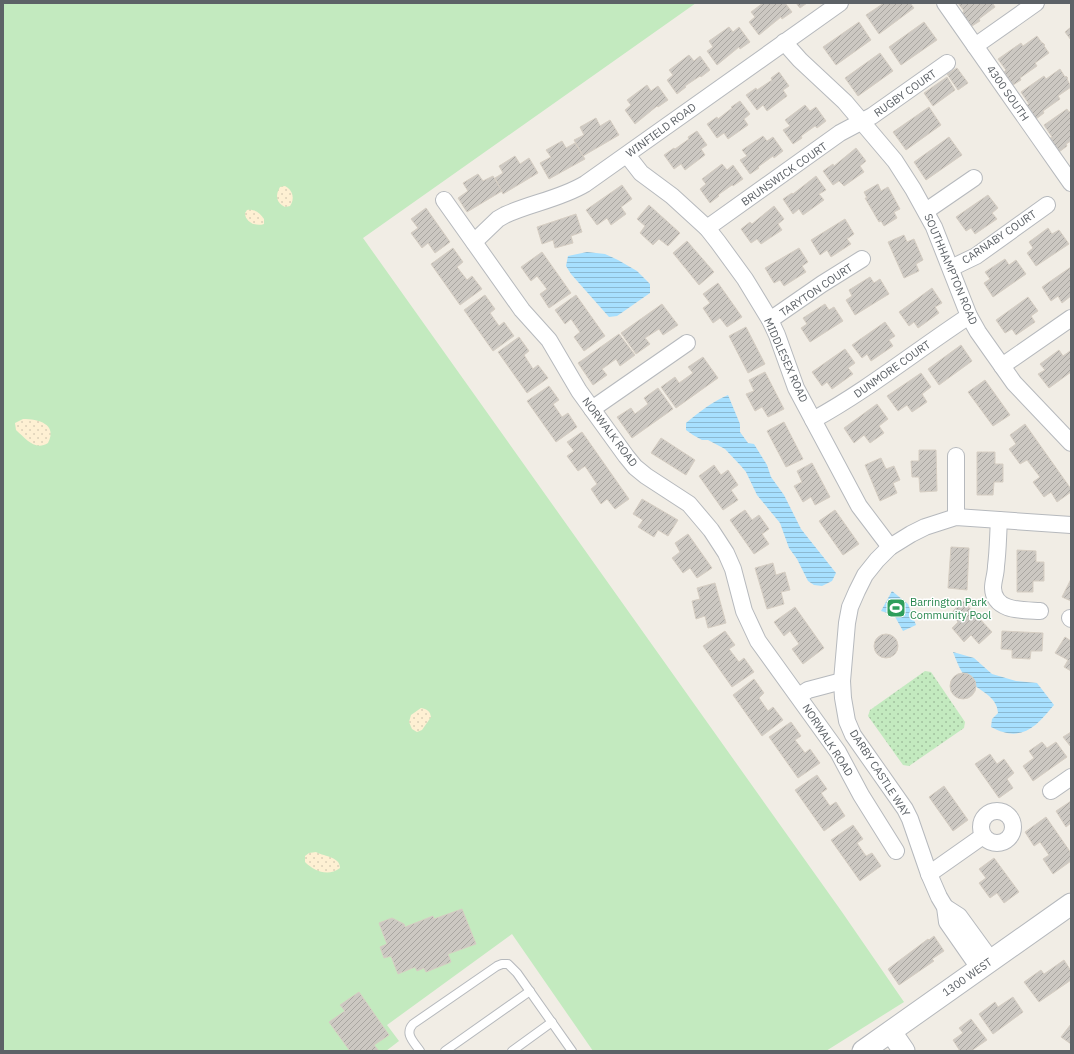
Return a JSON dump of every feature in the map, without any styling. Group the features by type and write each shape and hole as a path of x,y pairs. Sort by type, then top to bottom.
{"street":[{"name":"WINFIELD ROAD","path":"474,242 490,226 505,215 575,190 627,155 840,3"},
{"name":"4300 SOUTH","path":"945,3 1071,183"},
{"path":"975,46 1036,3"},
{"name":"SOUTHHAMPTON ROAD","path":"784,42 800,60 845,102 895,161 926,211 951,268 968,316 1002,366 1024,394 1071,443"},
{"name":"RUGBY COURT","path":"862,121 872,116 947,63"},
{"name":"BRUNSWICK COURT","path":"707,228 840,133 862,121"},
{"name":"MIDDLESEX ROAD","path":"627,155 642,173 672,196 707,228 745,279 770,320 796,388 859,506 890,547"},
{"path":"926,211 974,178"},
{"name":"NORWALK ROAD","path":"444,200 522,310 549,340 579,391 626,456 635,467 646,476 689,504 712,530 726,553 733,569 744,611 758,641 838,752 896,851"},
{"name":"CARNABY COURT","path":"951,268 976,256 1047,205"},
{"name":"TARYTON COURT","path":"770,320 822,284 862,259"},
{"name":"DUNMORE COURT","path":"813,420 869,386 968,316"},
{"path":"1002,366 1071,318"},
{"path":"592,409 687,343"},
{"path":"956,456 956,517"},
{"name":"DARBY CASTLE WAY","path":"985,964 947,922 945,907 929,874 910,819 853,735 847,722 842,681 846,623 850,607 865,575 877,560 890,547 925,527 956,517 1071,525"},
{"path":"999,520 996,567 993,587 994,594 1001,603 1012,609 1040,611"},
{"name":"NORWALK ROAD","path":"799,696 808,690 842,681"},
{"name":"NORWALK ROAD","path":"856,785 877,770"},
{"path":"1051,791 1071,777"},
{"path":"929,874 983,836"},
{"name":"1300 WEST","path":"863,1051 1071,904"},
{"path":"891,1032 904,1051"}],"lane":[{"path":"420,1051 408,1033 413,1024 502,964 508,964 517,973 572,1051"},
{"path":"445,1051 530,991"},
{"path":"512,1051 552,1022"}],"green space":[{"path":"3,3 696,3 363,238 842,912 904,1002 826,1051 593,1051 512,934 387,1025 399,1041 386,1051 3,1051"},
{"path":"925,671 931,672 965,722 964,728 909,766 903,765 868,716 870,710"}],"sand":[{"path":"285,186 290,190 293,198 290,206 285,207 278,201 277,193 280,187"},
{"path":"247,210 252,210 259,213 264,219 264,224 258,225 249,221 245,216"},
{"path":"23,419 35,420 45,424 50,431 48,443 39,446 35,445 16,430 15,423"},
{"path":"421,708 428,711 431,717 422,730 417,732 412,729 409,722 411,715"},
{"path":"316,852 335,859 340,868 331,872 321,872 313,868 305,862 305,856 309,853"}],"water":[{"path":"587,252 605,254 637,271 650,284 650,293 617,316 609,317 571,274 566,266 568,256"},
{"path":"728,395 740,424 740,432 748,443 754,444 767,465 771,477 784,495 801,529 836,573 832,581 822,586 814,585 808,581 797,559 789,548 780,523 757,495 746,472 725,449 708,440 702,440 686,430 686,423 711,404"},
{"name":"Barrington Park Community Pool","path":"892,591 908,604 916,625 903,631 894,615 881,611"},
{"path":"953,652 974,658 992,674 1016,681 1037,683 1054,705 1034,726 1027,731 1011,734 991,727 992,719 998,713 997,707 991,697 967,679"}],"building":[{"path":"763,3 785,3 792,12 782,19 781,17 759,35 749,22 755,17 751,12"},
{"path":"796,3 807,3 800,8"},
{"path":"884,3 910,3 914,8 879,34 866,15"},
{"path":"958,3 995,3 993,4 995,7 979,19 980,21 972,26 962,13 964,11"},
{"path":"859,22 871,40 836,65 823,47"},
{"path":"924,22 937,40 901,65 889,47"},
{"path":"729,27 733,32 739,27 750,42 740,49 739,47 717,65 707,51 713,47 709,41"},
{"path":"1071,27 1071,40 1065,32"},
{"path":"1037,36 1045,45 1044,46 1049,53 1035,63 1037,66 1013,85 1004,72 1006,70 998,59 1021,43 1023,46"},
{"path":"880,53 893,71 858,96 845,78"},
{"path":"689,55 694,61 700,56 710,70 685,86 686,87 677,94 667,80 673,75 669,70"},
{"path":"957,68 968,83 958,90 947,74"},
{"path":"1060,69 1065,77 1066,76 1068,78 1067,79 1071,87 1058,96 1060,99 1043,111 1044,113 1036,119 1021,92 1044,76 1046,79"},
{"path":"779,72 789,86 783,90 787,96 767,111 763,105 757,110 746,95 772,80 771,78"},
{"path":"947,77 955,90 933,106 924,93"},
{"path":"647,85 651,91 658,86 668,100 658,107 657,106 635,124 625,110 631,105 627,100"},
{"path":"740,101 750,114 744,119 748,125 728,139 724,133 717,138 707,124 717,117 718,119"},
{"path":"805,105 810,111 816,107 826,121 817,128 815,126 793,144 783,130 790,126 785,120"},
{"path":"929,107 941,125 906,150 893,132"},
{"path":"1067,109 1069,112 1071,111 1071,141 1059,152 1044,125"},
{"path":"596,118 600,126 610,120 619,135 583,156 574,140 584,135 580,127"},
{"path":"697,131 707,145 701,149 705,155 685,170 681,164 674,169 664,155 689,139 688,137"},
{"path":"763,136 767,141 773,137 783,151 774,158 773,156 750,174 740,160 747,156 742,150"},
{"path":"949,137 962,155 926,180 914,162"},
{"path":"562,141 566,148 575,143 585,159 549,179 540,163 551,157 546,150"},
{"path":"856,148 866,161 860,166 864,172 844,186 839,181 833,185 823,171 833,164 834,166"},
{"path":"515,156 520,164 529,158 538,173 503,194 495,178 503,173 499,166"},
{"path":"722,164 727,170 733,165 743,179 718,195 719,196 710,203 700,189 706,184 702,179"},
{"path":"478,174 483,181 493,176 502,191 467,212 458,198 468,191 463,183"},
{"path":"816,176 826,190 819,194 824,200 803,215 799,209 793,214 783,199 792,193 793,194"},
{"path":"878,184 881,191 888,187 900,209 894,212 897,218 884,226 881,221 879,222 865,198 867,198 864,192"},
{"path":"622,185 632,199 621,207 626,214 611,225 607,218 597,225 586,210"},
{"path":"988,195 998,208 992,213 997,219 975,234 971,228 966,231 956,217"},
{"path":"649,205 680,233 668,246 659,239 653,245 640,233 645,226 637,219"},
{"path":"774,206 784,219 778,224 782,230 761,244 757,239 751,243 741,229 750,222 752,224"},
{"path":"426,208 450,242 435,253 428,243 422,248 411,233 418,228 411,219"},
{"path":"576,214 582,232 571,236 573,243 555,248 553,240 542,244 537,227"},
{"path":"845,219 854,234 847,239 851,244 831,257 827,250 820,255 811,240"},
{"path":"1048,228 1052,234 1059,230 1069,244 1036,266 1027,253 1033,248 1029,242"},
{"path":"904,235 907,242 914,239 923,260 916,264 919,271 904,278 888,242"},
{"path":"687,241 714,272 699,285 673,253"},
{"path":"453,248 463,262 457,267 467,280 472,276 482,289 460,305 431,264"},
{"path":"799,248 808,262 802,266 806,272 784,286 780,280 774,283 765,268"},
{"path":"542,252 571,293 549,308 540,294 547,289 537,276 531,281 521,267"},
{"path":"1005,259 1009,265 1016,260 1026,274 993,297 984,283 990,279 985,272"},
{"path":"1071,267 1071,296 1062,303 1058,296 1051,301 1042,287"},
{"path":"870,277 874,283 880,279 889,294 855,315 846,300 852,296 849,290"},
{"path":"718,283 742,317 727,327 720,318 713,323 703,308 710,303 703,294"},
{"path":"932,288 942,303 935,307 939,313 918,328 914,322 909,326 899,312"},
{"path":"485,295 495,309 490,313 499,326 504,322 514,336 493,351 464,310"},
{"path":"576,295 605,336 584,351 574,337 580,332 571,319 565,324 555,310"},
{"path":"1028,297 1038,311 1031,316 1035,322 1016,335 1012,329 1005,333 996,320"},
{"path":"662,304 678,325 663,335 659,329 645,338 650,344 636,354 621,333"},
{"path":"825,304 829,310 834,307 843,321 810,342 801,328 807,324 803,318"},
{"path":"885,322 895,336 889,340 893,346 871,361 867,354 862,358 852,345"},
{"path":"746,327 765,364 748,373 729,336"},
{"path":"619,334 635,355 620,366 616,359 602,369 607,375 593,385 578,363"},
{"path":"519,337 529,351 524,355 533,369 538,365 548,378 527,393 498,352"},
{"path":"961,345 972,361 939,385 928,369"},
{"path":"845,349 855,363 848,368 853,374 832,389 827,382 822,386 812,372"},
{"path":"1059,350 1063,356 1070,351 1071,352 1071,372 1049,388 1038,374 1045,370 1040,364"},
{"path":"703,357 718,378 676,408 661,387 675,377 679,383 693,373 688,367"},
{"path":"765,372 784,409 768,417 762,407 755,411 746,394 754,391 749,380"},
{"path":"921,373 931,387 922,394 927,402 912,412 907,405 898,411 887,396"},
{"path":"985,380 1010,415 993,426 968,392"},
{"path":"549,386 559,400 553,404 562,417 568,413 577,427 556,442 527,401"},
{"path":"658,388 673,409 632,438 617,417 631,408 635,414 648,404 644,398"},
{"path":"877,404 888,419 879,426 884,433 870,443 864,435 854,443 844,428"},
{"path":"784,422 803,459 786,467 767,431"},
{"path":"1025,424 1071,489 1071,492 1057,502 1051,492 1044,497 1033,482 1040,477 1027,460 1020,464 1009,449 1016,444 1010,435"},
{"path":"582,432 629,499 615,509 607,499 601,504 591,489 597,484 585,466 578,471 567,456 574,451 567,442"},
{"path":"661,438 695,460 686,475 651,453"},
{"path":"919,450 936,450 937,491 920,492 919,477 912,477 911,461 919,461"},
{"path":"977,452 995,452 995,464 1003,464 1003,482 994,482 993,495 977,495"},
{"path":"881,458 886,469 894,466 900,480 893,483 897,493 880,501 865,465"},
{"path":"812,463 830,497 815,505 811,497 803,502 794,486 802,482 797,471"},
{"path":"714,465 721,475 728,470 738,485 731,490 738,500 723,510 699,476"},
{"path":"642,499 678,520 668,536 658,530 654,537 638,527 643,520 633,514"},
{"path":"745,510 752,520 759,515 769,529 762,534 769,544 754,554 730,520"},
{"path":"835,510 859,544 843,555 819,521"},
{"path":"688,534 712,568 697,578 690,568 683,573 672,558 680,552 675,543"},
{"path":"951,547 969,548 967,590 948,588"},
{"path":"1017,550 1036,551 1036,562 1044,562 1044,581 1033,581 1033,592 1017,592"},
{"path":"773,563 776,575 785,572 790,590 781,592 784,604 767,609 755,568"},
{"path":"1071,579 1071,601 1062,597"},
{"path":"715,583 726,623 708,628 705,616 696,619 692,601 700,599 697,588"},
{"path":"963,601 992,632 979,644 971,635 964,642 952,628 958,622 950,614"},
{"path":"795,607 824,648 803,664 792,649 799,644 790,631 784,636 774,622"},
{"path":"725,631 735,645 729,649 739,662 744,658 754,672 732,687 703,646"},
{"path":"1002,631 1043,633 1042,651 1031,651 1030,659 1012,658 1012,650 1001,649"},
{"path":"886,634 891,635 897,641 897,651 891,657 886,658 881,657 875,651 874,646 875,641 881,635"},
{"path":"1065,637 1071,641 1071,671 1064,667 1068,660 1055,653"},
{"path":"963,673 972,677 976,686 972,695 963,699 954,695 950,686 954,677"},
{"path":"754,679 764,693 759,698 768,711 773,707 783,720 762,736 733,695"},
{"path":"791,722 801,736 795,740 805,753 810,749 820,763 798,778 769,737"},
{"path":"1071,732 1071,747 1063,737"},
{"path":"1042,742 1047,748 1056,742 1067,757 1033,781 1023,766 1034,758 1029,751"},
{"path":"990,754 997,764 1004,759 1014,773 1007,779 1013,788 999,798 975,764"},
{"path":"817,775 827,789 821,793 830,806 836,802 845,816 824,831 795,790"},
{"path":"944,786 968,820 953,831 929,797"},
{"path":"1071,801 1071,823 1066,827 1056,811"},
{"path":"1046,817 1071,853 1071,861 1053,874 1043,859 1049,855 1040,842 1034,846 1025,832"},
{"path":"853,825 863,839 857,843 866,856 872,853 881,866 860,881 831,840"},
{"path":"994,858 1019,892 1004,903 997,893 990,898 979,883 986,878 979,869"},
{"path":"462,909 476,944 448,954 451,962 426,972 424,968 417,971 415,967 398,974 391,956 384,958 380,947 387,944 379,923 392,918 404,924 405,927 433,916 434,919"},
{"path":"934,936 944,951 932,959 934,961 899,985 888,969"},
{"path":"1064,960 1071,971 1071,980 1039,1002 1024,982 1041,970 1044,974"},
{"path":"359,992 389,1035 374,1045 379,1051 350,1051 329,1022 345,1011 340,1005"},
{"path":"1013,997 1023,1012 993,1034 979,1014 995,1002 998,1007"},
{"path":"971,1019 987,1040 971,1051 960,1051 953,1040 963,1033 959,1028"},
{"path":"1071,1024 1071,1044 1061,1037"}],"place":[{"name":"Barrington Park Community Pool","path":"896,608"}]}
